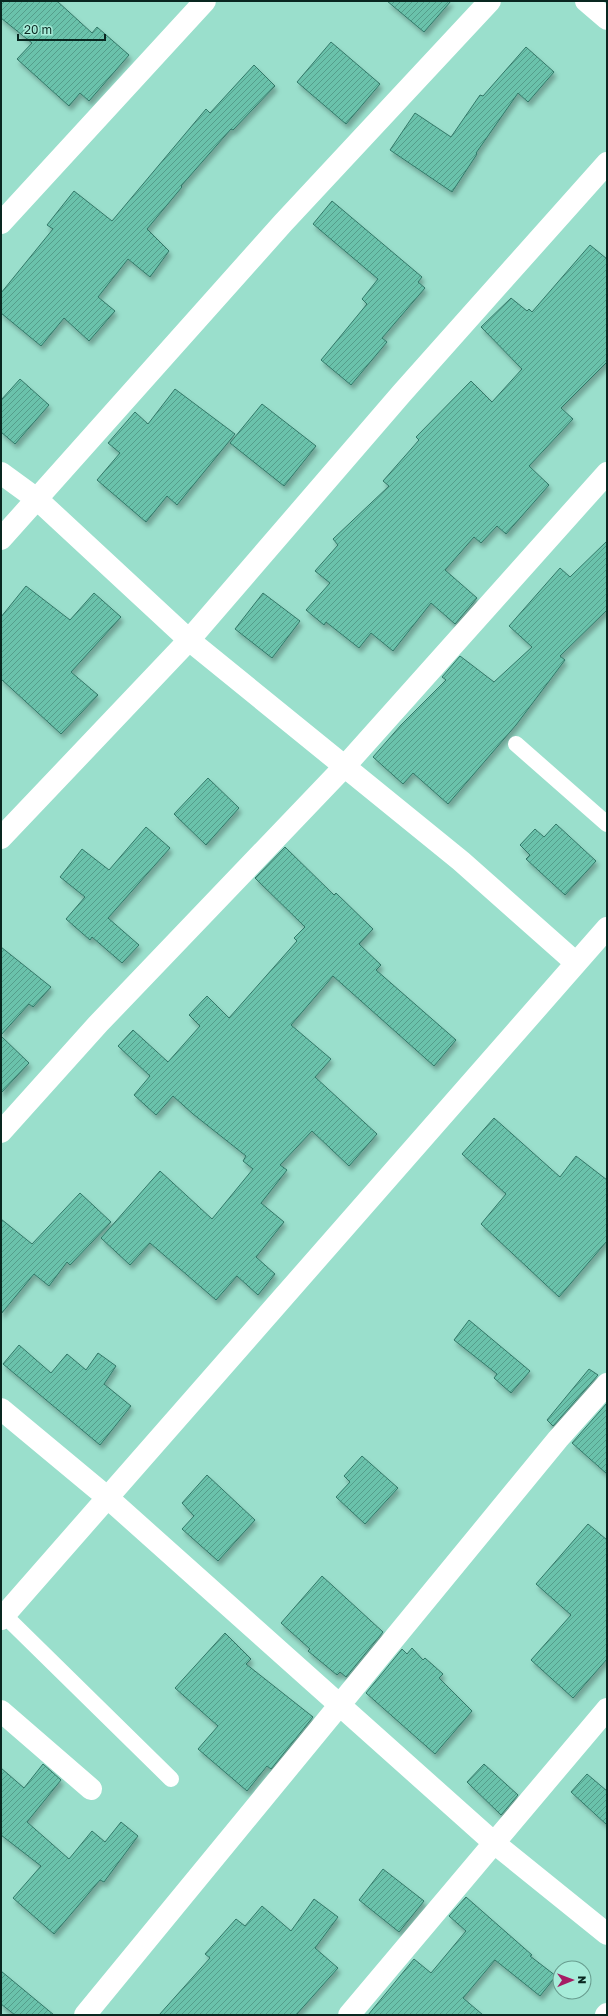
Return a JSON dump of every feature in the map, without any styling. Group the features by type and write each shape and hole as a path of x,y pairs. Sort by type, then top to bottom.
{"street":[{"path":"1,223 205,1"},
{"path":"1,539 38,500 283,223 490,1"},
{"path":"586,1 607,19"},
{"path":"1,838 189,640 402,393 607,163"},
{"path":"1,473 38,500 189,640 461,861 576,963"},
{"path":"1,1132 99,1023 345,766 607,473"},
{"path":"3,1617 607,928"},
{"path":"85,2015 338,1705 558,1439 607,1384"},
{"path":"1,1409 108,1498 493,1842 607,1934"},
{"path":"349,2015 607,1708"},
{"path":"1,1711 91,1789"}],"lane":[{"path":"516,744 607,824"},
{"path":"3,1617 171,1780"}],"building":[{"path":"1,1 57,1 92,33 97,27 129,55 89,101 80,93 69,106 17,59 32,43 1,18"},
{"path":"387,1 451,1 424,32"},
{"path":"331,42 380,84 346,124 297,82"},
{"path":"526,47 554,72 528,102 518,93 476,153 477,154 452,192 390,150 415,113 451,137 480,95 483,96"},
{"path":"254,65 275,86 233,130 231,129 181,186 182,187 147,229 169,251 150,277 128,259 98,297 115,311 89,341 64,318 41,346 1,313 1,293 53,229 47,225 74,191 112,221 206,109 210,113"},
{"path":"332,201 422,277 418,282 425,288 382,338 387,342 351,385 321,360 367,304 362,299 378,279 313,224"},
{"path":"590,245 607,259 607,362 561,408 573,419 529,466 549,485 506,534 497,526 481,543 474,537 445,570 477,598 455,624 431,603 393,651 371,633 359,648 326,622 324,625 306,610 330,583 315,571 338,545 333,539 389,486 383,481 419,440 416,437 471,381 492,402 522,369 481,327 511,298 527,311 529,309 532,312"},
{"path":"20,379 49,405 15,444 1,432 1,400"},
{"path":"175,389 235,434 177,505 167,496 146,522 97,480 120,453 108,443 135,412 148,424"},
{"path":"262,404 316,446 284,486 230,443"},
{"path":"607,541 607,610 560,656 565,660 516,725 448,804 413,773 403,784 373,757 401,725 446,680 442,677 460,656 494,682 532,647 509,626 560,568 570,577"},
{"path":"26,586 70,620 94,593 121,617 71,672 98,695 61,734 1,679 1,617"},
{"path":"263,593 300,621 272,658 235,629"},
{"path":"208,778 239,808 206,845 174,814"},
{"path":"556,824 596,861 565,895 526,859 530,855 520,845 535,829 544,837"},
{"path":"146,827 170,848 108,918 139,945 122,963 92,937 90,940 66,919 85,897 60,877 82,849 109,870"},
{"path":"285,847 334,895 336,893 373,929 359,944 381,965 376,970 456,1040 434,1066 333,976 291,1025 331,1059 315,1077 377,1134 349,1166 312,1131 280,1165 287,1170 261,1203 284,1222 256,1257 275,1274 258,1295 237,1276 216,1300 150,1243 130,1265 101,1238 160,1171 212,1219 253,1169 243,1161 246,1156 193,1114 173,1096 156,1115 134,1095 150,1076 118,1046 133,1030 168,1062 200,1026 189,1015 207,996 229,1018 297,941 294,938 305,927 255,878"},
{"path":"1,947 51,987 33,1007 29,1004 1,1035"},
{"path":"1,1036 29,1063 1,1093"},
{"path":"494,1118 560,1177 576,1156 607,1180 607,1241 559,1297 481,1224 506,1194 462,1154"},
{"path":"80,1193 111,1222 70,1265 67,1262 49,1286 34,1274 1,1314 1,1219 32,1244"},
{"path":"469,1320 530,1371 511,1393 494,1378 497,1374 454,1340"},
{"path":"19,1345 51,1373 67,1354 86,1370 98,1353 116,1366 104,1384 131,1406 100,1445 3,1364"},
{"path":"589,1369 598,1375 553,1426 547,1420"},
{"path":"607,1403 607,1474 572,1443"},
{"path":"362,1456 398,1488 365,1524 336,1497 350,1482 344,1476"},
{"path":"207,1475 255,1520 218,1561 182,1529 194,1516 182,1503"},
{"path":"588,1524 607,1540 607,1659 573,1698 531,1660 571,1615 536,1584"},
{"path":"322,1576 383,1632 346,1677 340,1672 337,1675 308,1651 310,1649 281,1623"},
{"path":"225,1633 251,1659 246,1664 313,1717 271,1769 267,1766 247,1791 198,1749 218,1726 175,1688"},
{"path":"412,1648 423,1660 425,1658 443,1674 439,1678 472,1711 435,1754 366,1693 402,1649 407,1654"},
{"path":"43,1764 61,1780 27,1822 69,1859 92,1831 105,1842 121,1822 138,1836 104,1882 100,1880 54,1934 13,1898 41,1866 1,1835 1,1768 24,1788"},
{"path":"484,1764 518,1795 501,1815 467,1782"},
{"path":"587,1774 607,1791 607,1825 571,1792"},
{"path":"383,1869 424,1901 399,1932 359,1900"},
{"path":"466,1897 532,1955 530,1956 552,1973 552,1981 540,1996 495,1960 463,1998 483,2015 368,2015 414,1959 431,1973 466,1931 449,1916"},
{"path":"314,1899 338,1917 315,1948 338,1968 296,2015 159,2015 210,1958 205,1954 236,1919 245,1926 262,1906 291,1931"},
{"path":"1,1971 54,2015 15,2015 1,2004"}]}
